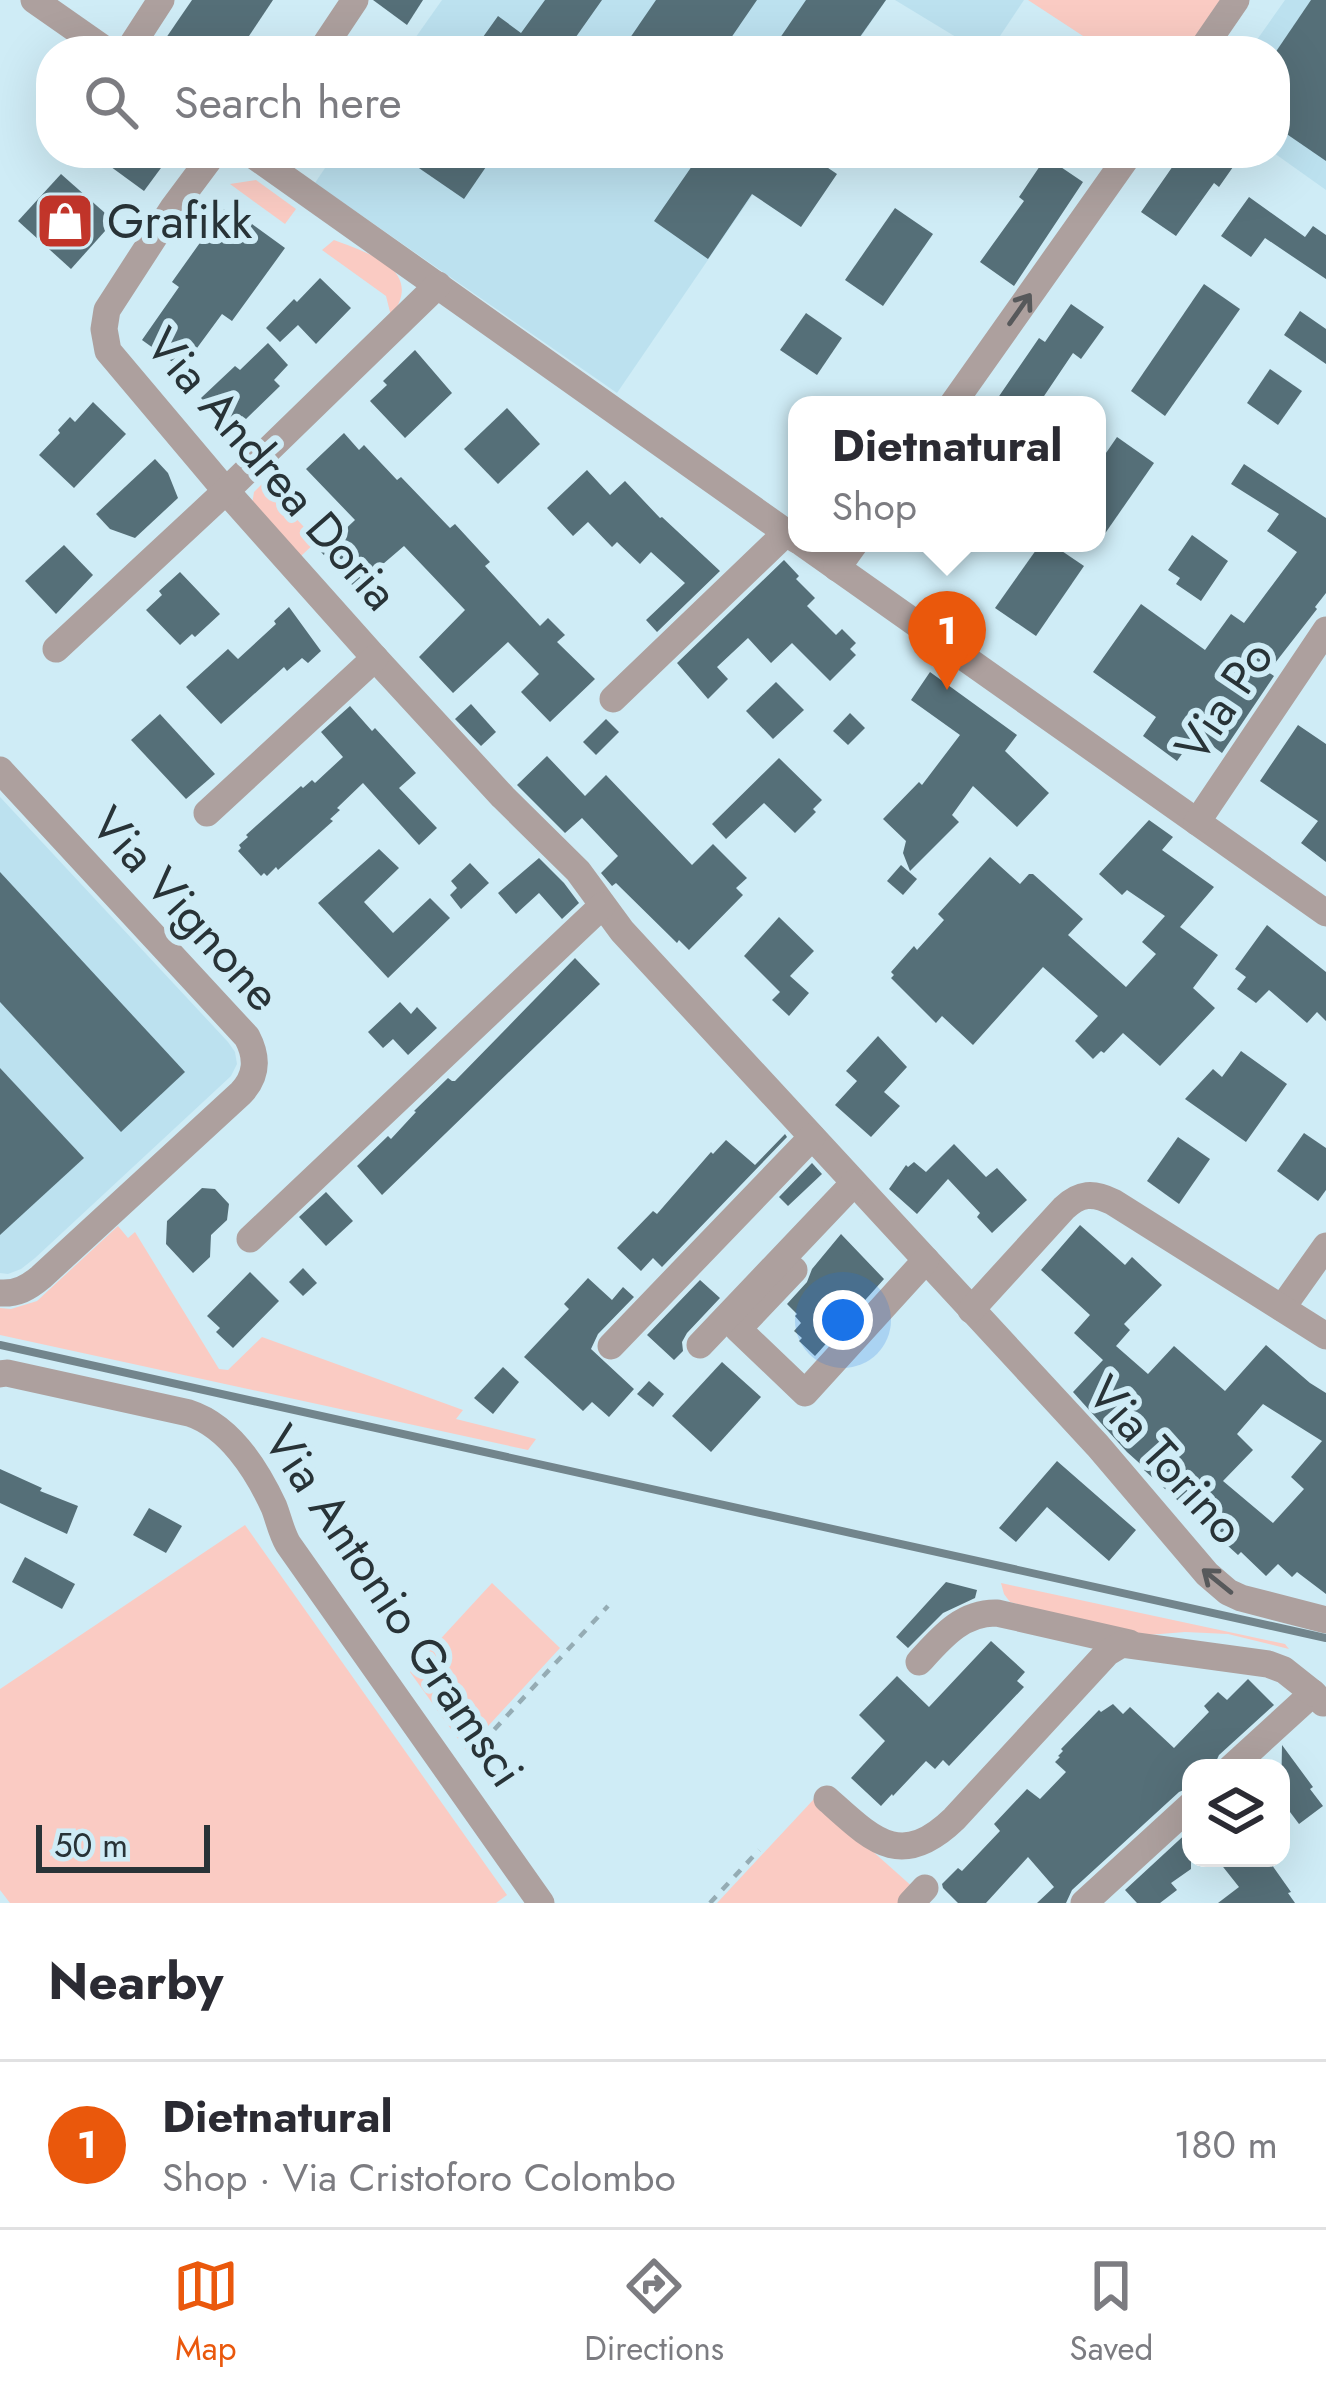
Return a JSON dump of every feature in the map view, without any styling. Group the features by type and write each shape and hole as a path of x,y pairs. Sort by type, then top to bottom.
{"street":[{"path":"34,0 86,36"},
{"path":"138,36 161,0"},
{"path":"331,36 355,0"},
{"path":"1211,36 1236,0"},
{"name":"Via Andrea Doria","path":"202,168 107,310 108,351 375,658 578,871 622,931 971,1310"},
{"path":"272,168 788,533"},
{"path":"958,396 1119,168"},
{"path":"56,649 438,285"},
{"path":"613,698 788,544"},
{"path":"815,552 1326,914"},
{"path":"837,568 849,552"},
{"name":"Via Po","path":"1197,822 1326,630"},
{"name":"Via Andrea Doria","path":"207,813 375,658"},
{"name":"Via Vignone","path":"0,770 247,1037 255,1064 254,1076 241,1093 41,1277 13,1294 0,1293"},
{"path":"250,1239 602,906"},
{"path":"611,1346 812,1137"},
{"path":"700,1345 854,1183"},
{"path":"971,1310 1064,1208 1090,1194 1113,1202 1326,1336"},
{"path":"1282,1308 1326,1246"},
{"path":"794,1270 738,1329 805,1393 926,1261"},
{"name":"Via Torino","path":"971,1310 1098,1446 1216,1583 1241,1598 1326,1620"},
{"name":"Via Antonio Gramsci","path":"0,1374 189,1413 223,1433 273,1505 287,1544 541,1903"},
{"path":"919,1662 964,1619 986,1613 1133,1644 1268,1664 1284,1670 1320,1699 1243,1759"},
{"path":"827,1799 884,1844 913,1844 931,1837 954,1819 1107,1653 1133,1644"},
{"path":"1084,1903 1182,1813"}],"path":[{"path":"452,1775 608,1606"},
{"path":"710,1903 759,1850"}],"shaded area":[{"path":"442,0 886,0 861,36 417,36"},
{"path":"895,0 1024,0 1000,36 954,36"},
{"path":"1028,0 1220,0 1196,36 1083,36"},
{"path":"1285,0 1326,0 1326,190 1290,164 1290,36 1260,36"},
{"path":"325,168 771,168 617,393 315,183"},
{"path":"256,180 296,209 285,224 230,184"},
{"path":"334,240 376,258 397,275 402,287 391,316 386,296 322,250"},
{"path":"263,483 317,541 301,556 252,504 254,492"},
{"path":"0,797 228,1042 237,1064 231,1076 35,1258 8,1274 0,1273"},
{"path":"118,1226 128,1238 135,1232 219,1369 228,1370 262,1337 463,1410 456,1419 536,1439 528,1450 0,1335 0,1308 37,1301"},
{"path":"245,1525 507,1895 496,1903 10,1903 0,1890 0,1689"},
{"path":"492,1583 560,1648 466,1750 410,1672"},
{"path":"1001,1583 1285,1644 1289,1649 1228,1634 1148,1635 1093,1625 1010,1602"},
{"path":"814,1799 915,1889 902,1903 717,1903"}],"building":[{"path":"192,0 273,0 249,36 167,36"},
{"path":"373,0 423,0 407,25"},
{"path":"545,0 602,0 577,36 484,36 498,16 521,33"},
{"path":"656,0 757,0 732,36 631,36"},
{"path":"806,0 886,0 861,36 781,36"},
{"path":"1311,0 1326,0 1326,161 1290,136 1287,36"},
{"path":"113,168 161,168 144,191"},
{"path":"419,168 485,168 464,199"},
{"path":"691,168 828,168 837,174 801,227 752,194 708,259 654,221"},
{"path":"1039,168 1062,168 1083,182 1014,286 980,262 1024,201 1019,197"},
{"path":"1172,168 1232,168 1219,187 1214,183 1176,236 1141,212"},
{"path":"61,174 114,221 71,269 18,221"},
{"path":"1249,197 1305,237 1313,226 1326,235 1326,279 1265,238 1251,257 1221,236"},
{"path":"895,208 933,234 883,306 845,280"},
{"path":"224,209 285,248 232,321 222,314 186,363 178,357 174,363 142,340 179,287 172,282"},
{"path":"320,278 351,308 316,344 298,325 280,342 266,328"},
{"path":"1204,284 1240,309 1165,416 1131,391"},
{"path":"1071,304 1104,327 1081,359 1073,353 1044,396 999,396 1039,338 1045,342"},
{"path":"1300,311 1326,329 1326,364 1284,335"},
{"path":"806,313 842,338 817,375 780,350"},
{"path":"268,343 288,365 274,380 280,386 246,419 242,416 229,428 201,398"},
{"path":"415,350 452,393 405,438 370,401"},
{"path":"1270,369 1302,391 1278,425 1247,403"},
{"path":"93,402 126,434 74,488 39,455 70,417 75,422"},
{"path":"507,408 540,444 498,484 464,449"},
{"path":"344,433 359,450 364,445 397,480 401,477 450,528 455,524 490,562 485,566 540,626 548,618 565,635 557,642 595,679 550,722 521,692 539,674 508,642 453,693 419,657 465,610 404,546 355,588 321,552 355,520 306,469"},
{"path":"1117,437 1154,463 1106,532 1106,453"},
{"path":"155,459 168,473 178,498 135,538 110,529 96,514"},
{"path":"1244,464 1326,518 1326,593 1268,672 1274,676 1222,753 1196,734 1177,761 1143,736 1156,717 1093,672 1141,604 1205,650 1231,614 1244,623 1297,552 1267,531 1279,514 1231,484"},
{"path":"587,470 610,495 625,481 720,571 657,632 646,620 685,583 651,552 640,564 617,542 612,547 588,522 573,536 547,508"},
{"path":"1192,535 1228,561 1201,601 1176,584 1180,578 1168,570"},
{"path":"64,545 93,575 56,614 25,581"},
{"path":"1035,552 1063,552 1084,566 1036,636 995,608"},
{"path":"784,560 815,598 807,606 836,635 842,629 856,643 850,649 856,655 830,681 792,643 771,663 748,638 717,667 728,679 708,699 677,663"},
{"path":"180,572 220,614 180,645 146,610"},
{"path":"289,607 321,651 308,663 302,658 287,671 284,667 221,724 186,687 228,649 238,659"},
{"path":"930,672 1017,735 1005,751 1049,793 1017,827 973,786 952,815 959,822 910,871 903,853 906,841 883,819 919,782 922,785 960,735 911,700"},
{"path":"776,682 804,710 773,739 746,711"},
{"path":"471,704 496,732 481,746 455,719"},
{"path":"350,706 416,773 399,788 437,828 419,845 363,783 337,808 333,821 278,870 261,876 238,851 239,845 301,786 315,783 343,757 321,732"},
{"path":"850,713 865,728 848,745 833,731"},
{"path":"160,714 215,774 186,799 131,740"},
{"path":"606,719 619,732 596,755 583,742"},
{"path":"1298,725 1326,744 1326,862 1301,843 1318,821 1260,781"},
{"path":"547,756 585,796 606,775 692,865 713,844 747,878 736,888 743,895 689,950 601,873 618,856 582,818 565,833 517,785"},
{"path":"779,758 822,800 813,809 816,812 795,833 764,803 726,839 712,824"},
{"path":"1149,820 1173,837 1162,850 1214,887 1180,927 1218,955 1193,988 1215,1008 1160,1066 1123,1033 1093,1059 1075,1041 1098,1016 1043,967 973,1045 942,1016 936,1023 891,978 914,946 917,950 944,920 938,914 990,857 1020,884 1033,874 1083,919 1068,935 1126,987 1156,954 1142,942 1165,916 1127,890 1122,895 1099,874"},
{"path":"379,849 399,868 364,902 393,933 430,898 450,918 388,978 318,903"},
{"path":"539,858 579,903 562,919 539,893 516,914 498,893"},
{"path":"470,863 489,883 461,909 450,895 457,888 451,881"},
{"path":"901,865 917,879 903,895 887,881"},
{"path":"0,872 185,1072 121,1132 0,1002"},
{"path":"779,917 814,951 790,976 809,993 789,1016 772,1000 780,992 744,956"},
{"path":"1267,925 1326,972 1326,1021 1317,1012 1307,1023 1269,990 1256,1003 1237,989 1246,977 1235,969"},
{"path":"575,958 600,984 382,1195 357,1166 388,1136 391,1139 448,1078 455,1081"},
{"path":"400,1002 411,1014 417,1007 437,1028 408,1055 393,1039 383,1048 368,1032"},
{"path":"878,1036 907,1067 884,1092 900,1106 871,1137 835,1105 857,1081 846,1071"},
{"path":"1241,1051 1287,1084 1246,1142 1185,1099 1213,1069 1222,1077"},
{"path":"0,1068 84,1158 0,1235"},
{"path":"1304,1133 1326,1148 1326,1190 1318,1201 1277,1171"},
{"path":"785,1134 662,1267 653,1258 641,1271 617,1248 653,1211 657,1214 726,1140 755,1165"},
{"path":"1178,1137 1210,1159 1179,1204 1147,1181"},
{"path":"954,1144 986,1177 997,1168 1027,1200 992,1233 948,1179 917,1214 889,1189 906,1165 914,1162 926,1172"},
{"path":"812,1163 822,1174 788,1206 779,1197"},
{"path":"202,1188 215,1189 229,1204 227,1220 211,1235 210,1257 193,1273 166,1244 167,1221"},
{"path":"326,1192 353,1221 326,1246 299,1217"},
{"path":"1080,1225 1125,1265 1132,1257 1162,1285 1124,1324 1130,1330 1116,1346 1148,1374 1174,1346 1225,1391 1266,1345 1326,1393 1326,1594 1297,1572 1292,1577 1278,1564 1266,1576 1241,1552 1238,1555 1144,1470 1073,1392 1103,1360 1074,1333 1090,1315 1041,1270","holes":["1263,1404 1322,1441 1291,1477 1304,1489 1273,1523 1223,1481 1253,1450 1237,1434"]},
{"path":"841,1234 884,1279 815,1356 799,1341 802,1338 794,1331 801,1323 787,1304"},
{"path":"303,1268 317,1283 303,1296 289,1282"},
{"path":"250,1272 279,1301 233,1348 207,1316"},
{"path":"588,1278 612,1300 623,1287 634,1297 598,1334 591,1349 634,1389 609,1417 592,1402 583,1411 524,1357 569,1309 564,1304"},
{"path":"700,1280 720,1298 687,1333 683,1351 674,1360 647,1335"},
{"path":"722,1362 761,1397 711,1452 672,1416"},
{"path":"503,1367 519,1382 493,1414 474,1398"},
{"path":"649,1381 664,1394 653,1407 637,1394"},
{"path":"1057,1461 1136,1530 1109,1561 1047,1507 1016,1542 999,1528"},
{"path":"0,1469 78,1506 67,1534 0,1503"},
{"path":"149,1508 182,1526 166,1553 133,1535"},
{"path":"25,1557 75,1584 62,1609 12,1582"},
{"path":"946,1582 977,1590 975,1598 943,1613 908,1648 896,1637"},
{"path":"991,1641 1025,1672 1017,1681 1024,1687 949,1766 943,1760 935,1769 926,1761 881,1806 851,1778 885,1741 859,1715 897,1676 929,1707"},
{"path":"1248,1679 1274,1705 1217,1759 1182,1759 1182,1791 1072,1890 1066,1903 1037,1903 1054,1887 1028,1857 986,1903 958,1903 943,1888 1000,1831 994,1824 1027,1789 1040,1799 1066,1772 1055,1762 1061,1749 1099,1710 1113,1704 1123,1714 1130,1707 1174,1748 1209,1712 1204,1706 1218,1692 1227,1700"},
{"path":"1282,1745 1323,1806 1299,1824 1290,1812 1290,1759 1282,1759"},
{"path":"1182,1837 1182,1867 1191,1869 1171,1883 1177,1890 1160,1903 1137,1903 1125,1890"},
{"path":"1223,1867 1273,1867 1295,1903 1218,1903 1239,1887"}],"railway":[{"path":"0,1345 1326,1638"}],"place":[{"name":"Grafikk","path":"65,221"},
{"name":"Dietnatural","path":"947,690"}]}
